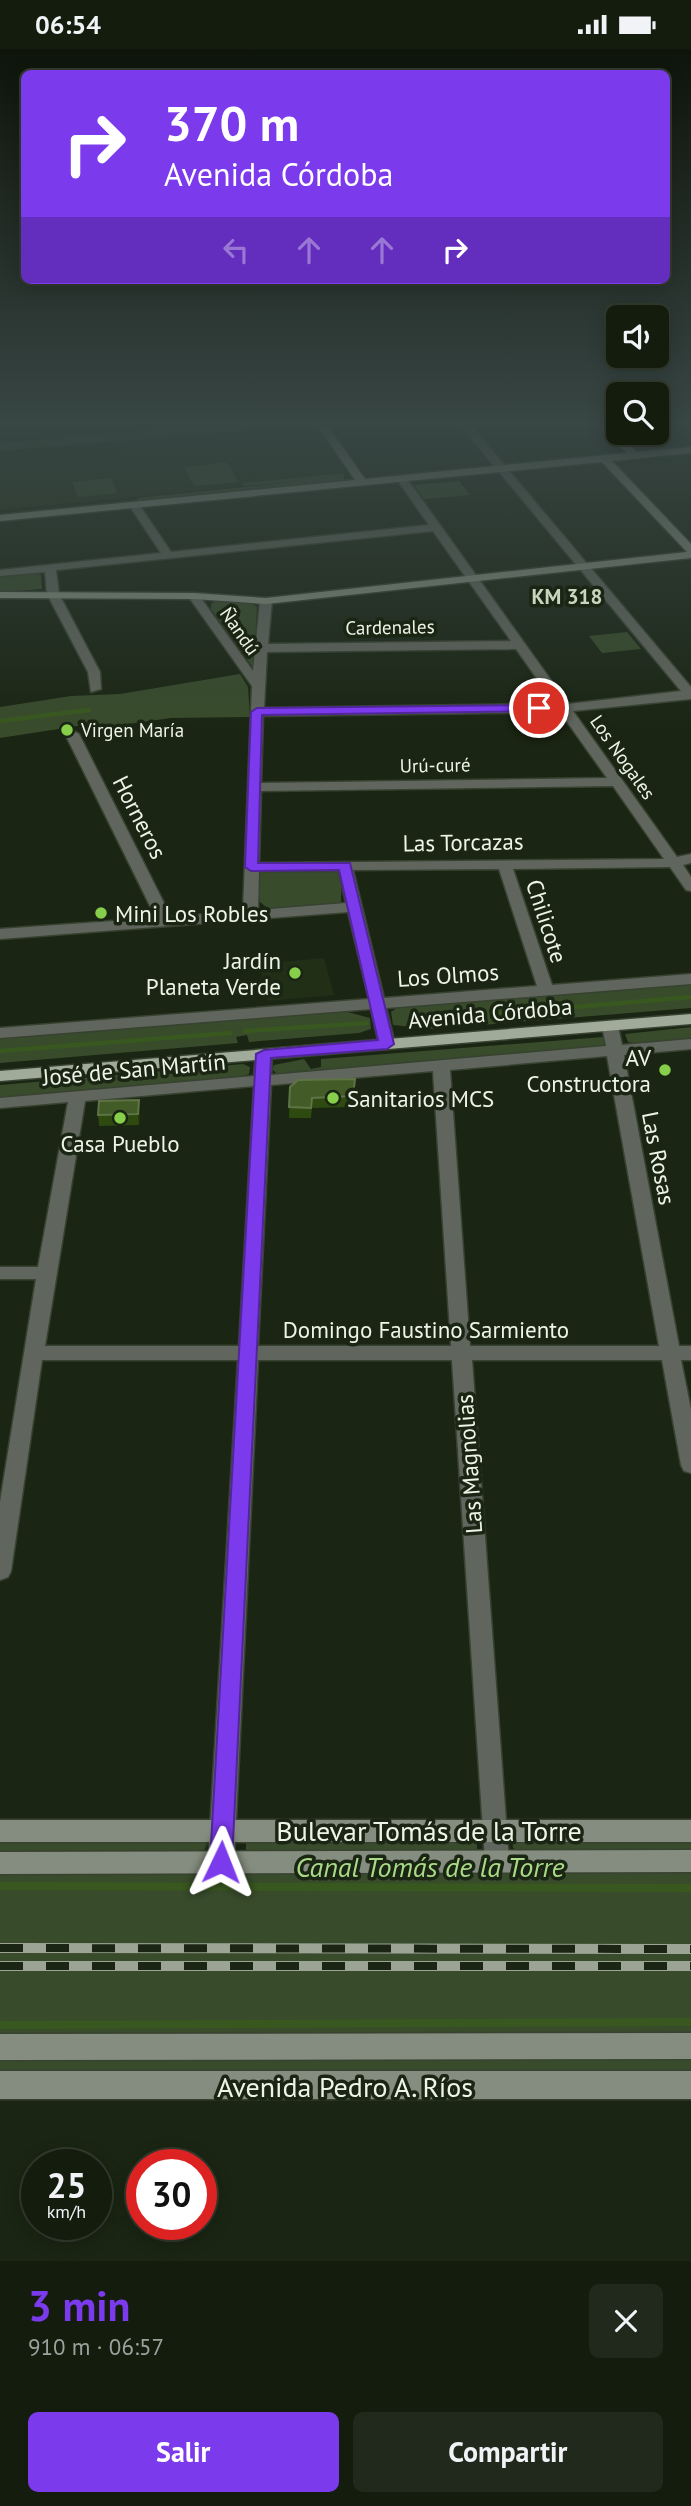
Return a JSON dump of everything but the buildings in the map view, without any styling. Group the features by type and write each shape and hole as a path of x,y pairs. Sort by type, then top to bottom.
{"main road":[{"name":"Avenida Córdoba","path":"0,1076 691,1019"}],"street":[{"path":"147,524 168,555"},
{"name":"Los Nogales","path":"434,524 691,887"},
{"path":"549,524 691,694"},
{"path":"665,524 691,553"},
{"path":"0,573 436,527"},
{"path":"0,595 194,596 266,601 691,553"},
{"path":"50,568 53,594 94,672 95,689"},
{"name":"Ñandú","path":"194,596 258,686"},
{"path":"250,915 258,686 266,601"},
{"name":"Cardenales","path":"261,648 520,645"},
{"path":"257,712 565,708 691,694"},
{"name":"Horneros","path":"72,734 166,922"},
{"name":"Urú-curé","path":"254,787 617,782"},
{"name":"Las Torcazas","path":"251,867 674,863 691,858"},
{"name":"Chilicote","path":"505,865 546,991"},
{"path":"345,866 387,1044"},
{"path":"0,934 355,907"},
{"name":"Los Olmos","path":"0,1033 691,979"},
{"name":"Las Rosas","path":"610,1026 691,1465"},
{"name":"José de San Martín","path":"0,1103 691,1044"},
{"path":"221,1862 264,1054"},
{"name":"Las Magnolias","path":"441,1066 496,1861"},
{"path":"0,1571 3,1530 77,1097"},
{"path":"0,1273 46,1273"},
{"name":"Domingo Faustino Sarmiento","path":"35,1353 691,1353"},
{"name":"Bulevar Tomás de la Torre","path":"0,1831 691,1831"},
{"name":"Bulevar Tomás de la Torre","path":"0,1863 691,1861"},
{"name":"Avenida Pedro A. Ríos","path":"0,2047 691,2046"},
{"name":"Avenida Pedro A. Ríos","path":"0,2085 691,2085"}],"shaded area":[{"path":"35,573 41,575 42,589 0,592 0,577"},
{"path":"216,601 253,604 257,607 254,669 211,609 211,604"},
{"path":"627,632 641,649 602,653 589,636"},
{"path":"240,674 248,687 250,717 171,718 100,728 97,723 0,738 0,707 71,696 120,694"},
{"path":"334,869 342,876 341,902 337,905 275,909 267,908 259,901 259,873 263,871"},
{"name":"Jardín Planeta Verde","path":"324,958 334,995 268,1001 259,964"},
{"path":"691,983 691,1008 432,1029 393,1025 391,1012 398,1007"},
{"path":"344,1011 370,1018 371,1029 359,1033 249,1042 247,1035 236,1037 238,1043 0,1063 0,1038"},
{"path":"691,1027 691,1039 636,1044 628,1042 625,1034"},
{"path":"603,1037 606,1043 602,1047 302,1073 277,1074 272,1069 274,1065 304,1059 311,1069 321,1067 321,1059"},
{"path":"243,1064 250,1067 249,1074 238,1078 0,1098 0,1085"},
{"path":"691,1837 691,1852 520,1852 513,1848 512,1841"},
{"path":"472,1838 477,1843 477,1849 471,1853 253,1853 246,1850 246,1842 253,1839"},
{"path":"202,1839 207,1844 205,1850 200,1853 0,1854 0,1840"},
{"path":"691,1861 691,2085 0,2085 0,1863"}],"waterway":[{"path":"0,721 89,710 75,712"},
{"path":"412,1021 691,997"},
{"path":"245,1031 367,1023"},
{"path":"0,1051 230,1033"},
{"name":"Canal Tomás de la Torre","path":"0,1886 691,1888"},
{"path":"0,2025 691,2022"}],"railway":[{"path":"0,1948 691,1949"},
{"path":"0,1966 691,1966"}],"place":[{"name":"Virgen María","path":"67,730"},
{"name":"Mini Los Robles","path":"101,913"},
{"name":"Jardín Planeta Verde","path":"295,973"},
{"name":"AV Constructora","path":"665,1070"},
{"name":"Sanitarios MCS","path":"333,1098"},
{"name":"Casa Pueblo","path":"120,1118"}],"district":[{"name":"KM 318","path":"567,596"}],"route":[{"path":"221,1862 264,1054 387,1044 345,866 251,867 257,712 539,708"}]}
